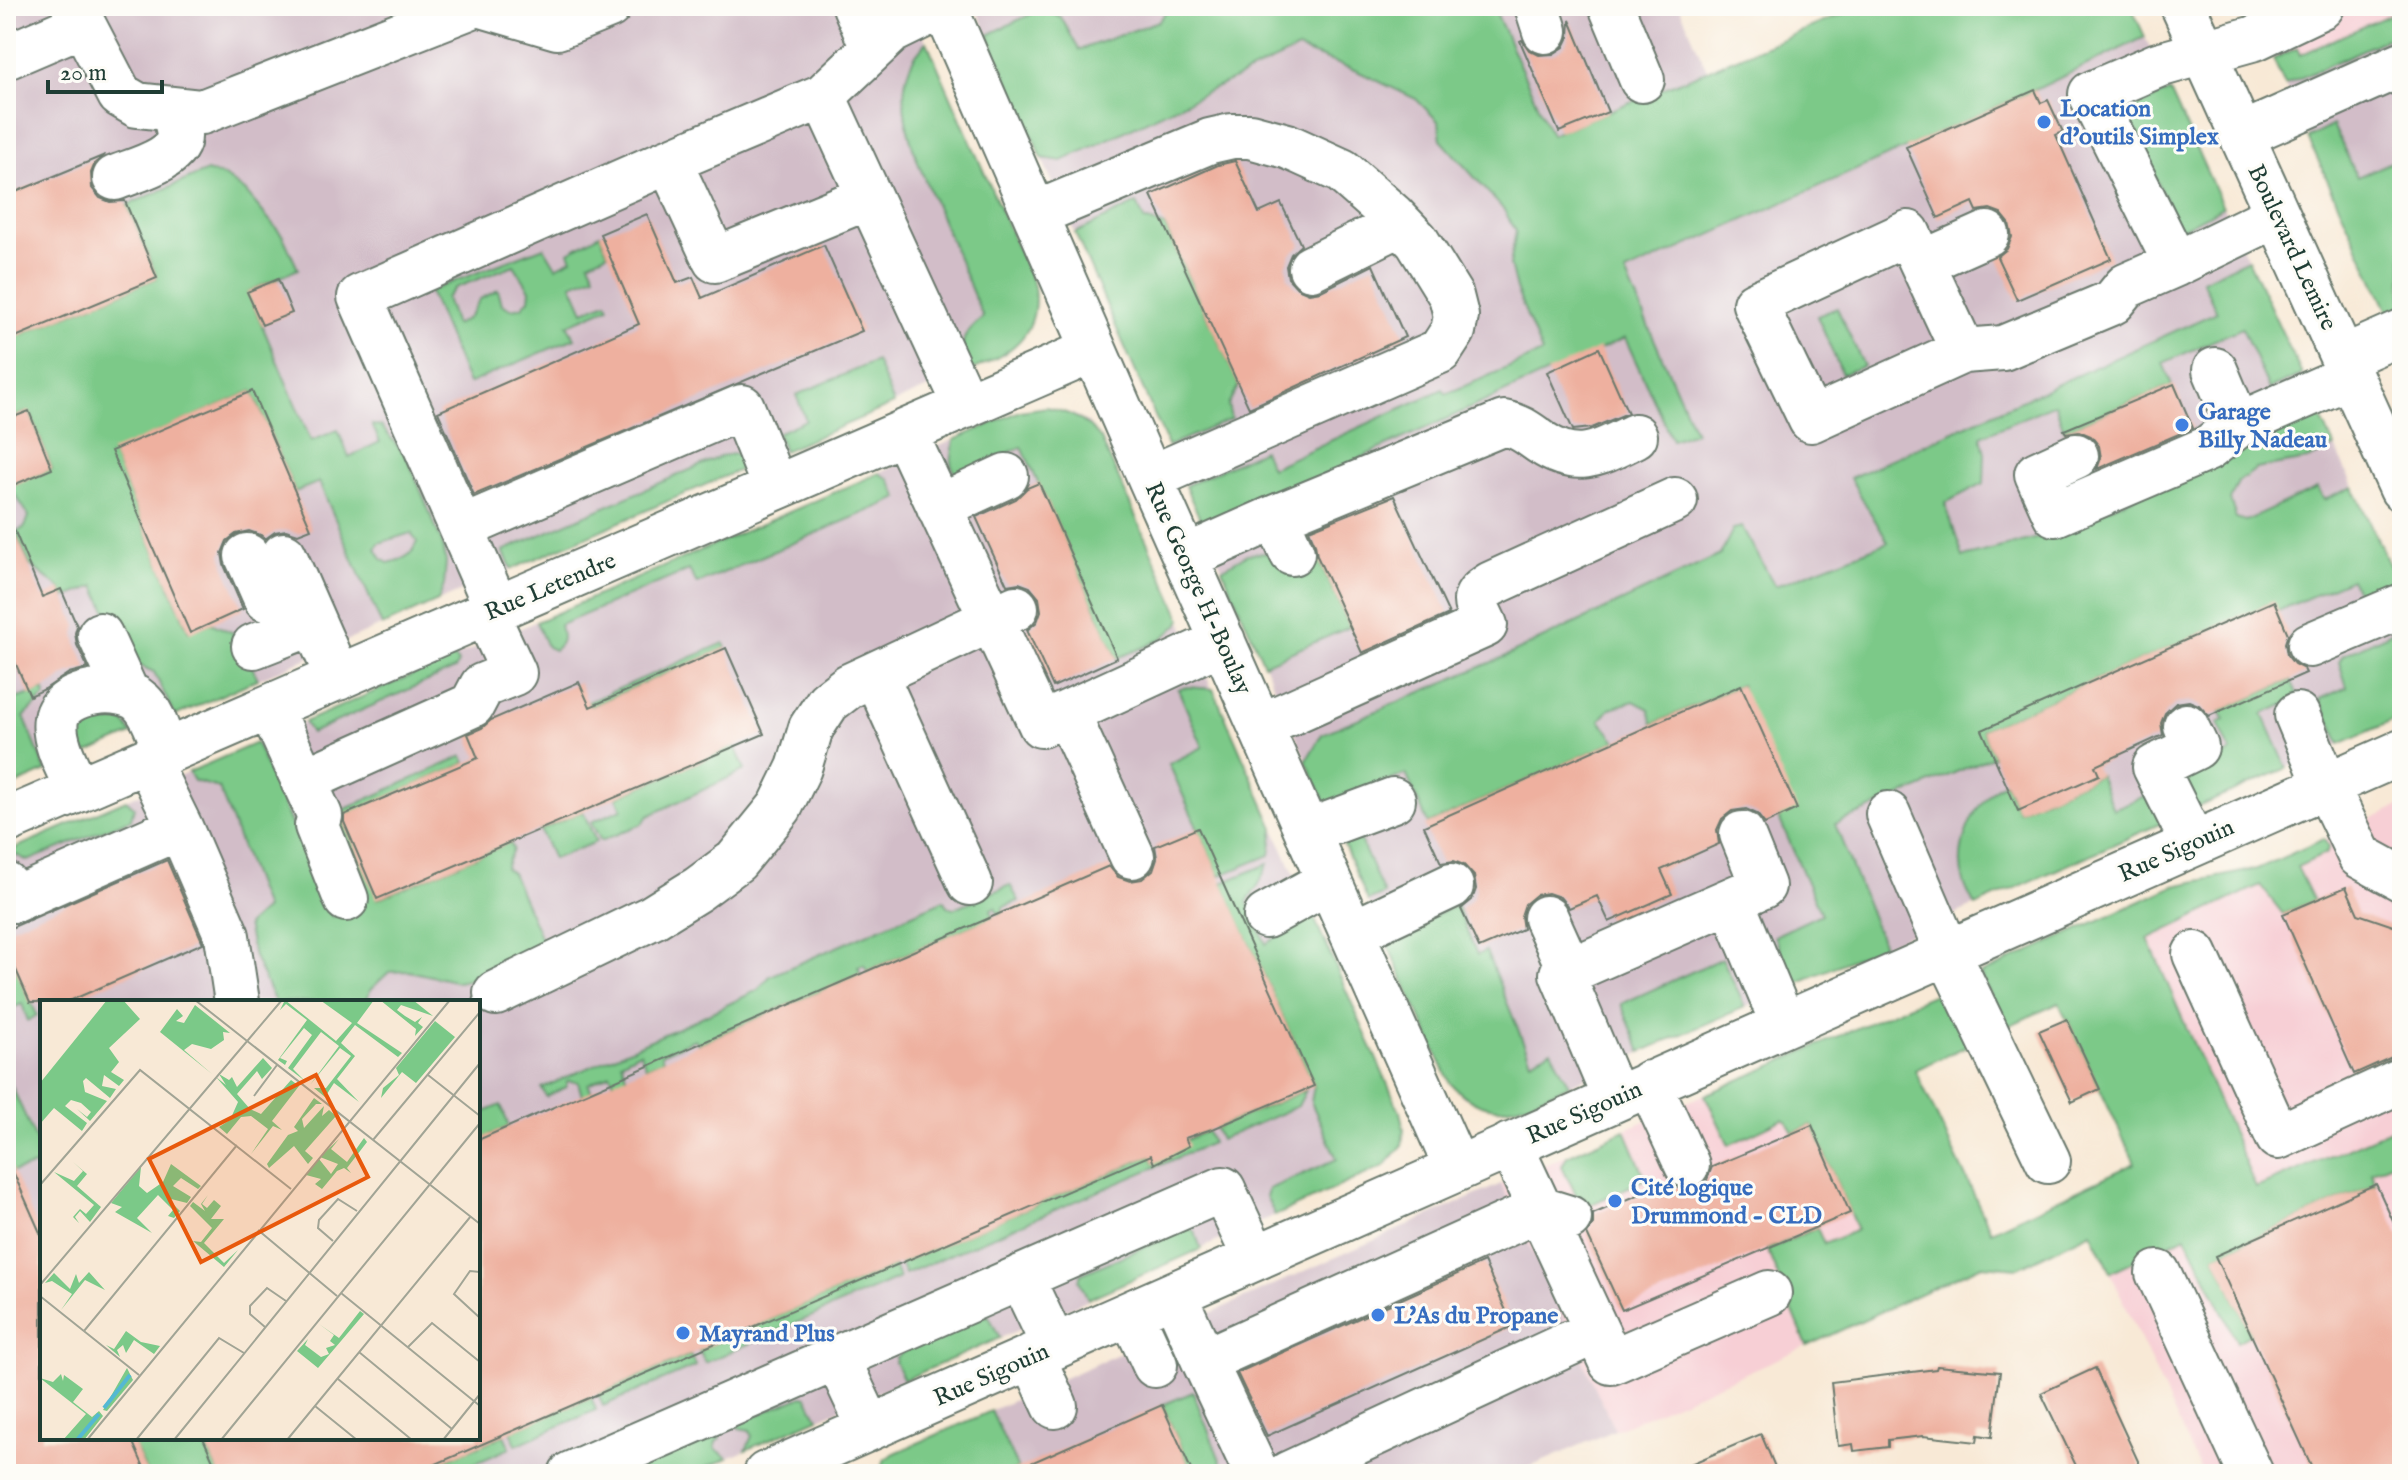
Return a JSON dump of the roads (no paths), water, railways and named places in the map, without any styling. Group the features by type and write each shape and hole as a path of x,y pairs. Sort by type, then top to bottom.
{"street":[{"path":"6,57 78,15 120,95 137,105 202,112 472,6"},
{"path":"485,6 557,27 609,6"},
{"path":"855,6 873,48"},
{"path":"1611,6 1642,80"},
{"name":"Boulevard Lemire","path":"2183,6 2402,489"},
{"path":"2176,264 2091,94 2158,65 2255,38 2322,6"},
{"path":"303,781 472,705 482,686 514,673 463,527 360,297 823,96 892,31 953,9"},
{"name":"Rue George H-Boulay","path":"953,9 1035,214 1094,350 1457,1169"},
{"path":"2242,135 2402,64"},
{"path":"823,96 966,406"},
{"path":"115,178 162,160 174,150 180,137 173,109"},
{"path":"1035,214 1210,141 1250,136 1287,146 1342,171 1417,241 1451,296 1456,316 1453,331 1440,351 1150,478"},
{"path":"669,161 715,260 869,197"},
{"path":"1963,351 1908,233 1755,304 1811,420 1963,351 2003,348 2113,302 2126,286 2277,215"},
{"path":"1311,268 1400,224"},
{"path":"1922,263 1987,234"},
{"path":"2076,456 2037,474 2055,514 2209,448 2238,425 2347,367 2402,332"},
{"name":"Rue Letendre","path":"6,821 1094,350"},
{"path":"2215,370 2238,425"},
{"path":"463,527 742,407 775,488"},
{"path":"1186,557 1284,535 1504,423 1518,426 1559,453 1577,458 1602,452 1635,436"},
{"path":"905,433 939,507 1004,613 1041,725 1223,641"},
{"path":"939,507 1006,476"},
{"path":"1261,726 1485,625 1475,605 1480,591 1675,500"},
{"path":"266,556 312,620 338,678"},
{"path":"2310,645 2402,606"},
{"path":"496,993 653,917 736,861 780,807 799,768 811,728 828,702 849,686 1004,613"},
{"path":"254,646 312,620"},
{"path":"100,635 127,694"},
{"path":"875,674 970,883"},
{"path":"78,790 56,732 61,695 77,697 115,690 142,703 180,827 227,936 237,1000"},
{"path":"270,707 320,816 317,826 346,899"},
{"path":"1067,713 1132,856"},
{"path":"2297,715 2360,856 2402,879"},
{"path":"2186,726 2196,747 2155,767 2193,843"},
{"name":"Rue Sigouin","path":"766,1474 835,1460 870,1428 2402,752"},
{"path":"1307,832 1393,800"},
{"path":"1888,814 1947,951 2048,1161"},
{"path":"6,885 14,900 180,827"},
{"path":"1687,1165 1632,1091 1562,974 1763,886 1742,834"},
{"path":"1266,916 1329,881"},
{"path":"1352,933 1451,886"},
{"path":"1731,900 1783,1024"},
{"path":"1546,918 1570,971"},
{"path":"2195,954 2278,1137 2402,1080"},
{"path":"1510,1145 1556,1214 1596,1331 1611,1362 1769,1293"},
{"path":"571,1474 1223,1189 1255,1258"},
{"path":"1204,1361 1556,1214"},
{"path":"2158,1273 2251,1474"},
{"path":"1021,1277 1043,1351 1055,1406"},
{"path":"1174,1294 1257,1474"},
{"path":"1131,1313 1155,1365"},
{"path":"1288,1474 1596,1331"},
{"path":"837,1358 870,1428"}],"place":[{"name":"Location d'outils Simplex","path":"2044,122"},
{"name":"Garage Billy Nadeau","path":"2182,425"},
{"name":"Cité logique Drummond - CLD","path":"1615,1201"},
{"name":"L'As du Propane","path":"1378,1315"},
{"name":"Mayrand Plus","path":"683,1333"}]}
